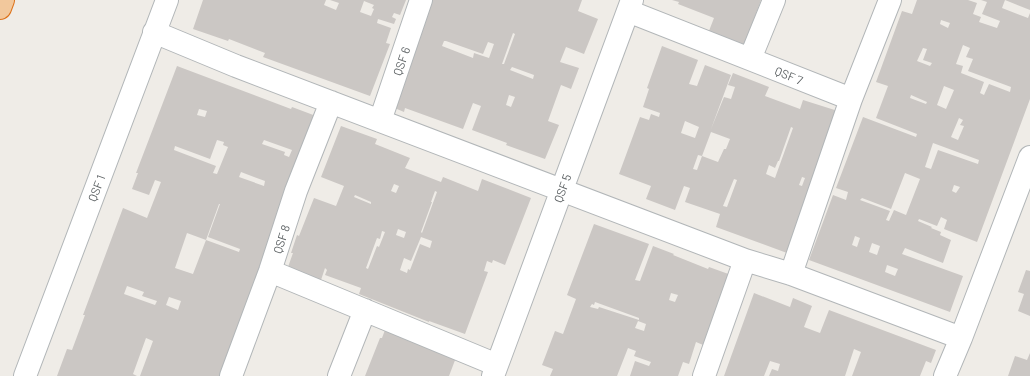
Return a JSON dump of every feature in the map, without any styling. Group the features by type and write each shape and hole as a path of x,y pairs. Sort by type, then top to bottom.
{"highway":[{"path":"0,8 3,0"}],"street":[{"name":"QSF 1","path":"25,376 167,0"},
{"name":"QSF 6","path":"380,121 422,0"},
{"path":"750,59 774,0"},
{"path":"791,274 850,99 890,0"},
{"name":"QSF 7","path":"630,5 750,59 850,99"},
{"name":"QSF 5","path":"495,370 630,5"},
{"path":"154,32 236,66 745,260 791,274 961,338"},
{"name":"QSF 8","path":"231,376 270,271 296,191 331,102"},
{"path":"945,376 1030,157"},
{"path":"704,376 745,260"},
{"path":"270,271 365,310 495,370"},
{"path":"338,376 365,310"}],"building":[{"path":"203,0 326,0 324,5 336,10 339,3 330,0 406,0 400,15 394,13 392,17 396,19 394,24 378,19 377,23 391,28 386,43 390,44 370,96 263,57 265,53 229,39 228,41 193,29","holes":["364,1 374,5 371,16 360,12"]},
{"path":"431,0 582,0 578,11 598,19 584,54 566,47 560,62 579,68 571,89 561,85 548,121 559,125 545,159 506,145 507,143 472,130 481,106 473,103 463,129 405,108 404,112 390,106","holes":["513,33 515,34 504,64 502,64","444,41 446,41 483,54 488,42 494,44 489,58 474,53 473,58 442,46","512,67 534,75 533,79 510,70","509,95 515,97 511,107 506,105"]},
{"path":"672,0 761,0 742,51 707,36 714,18 678,4 679,2"},
{"path":"917,0 968,0 977,3 973,14 981,17 979,22 997,28 1000,21 982,14 987,2 981,0 1005,0 1002,8 1028,18 1030,13 1030,99 977,242 944,229 947,220 941,217 937,226 919,219 918,221 941,232 940,235 951,240 943,263 905,248 902,254 963,276 950,312 809,260 833,195 846,200 848,192 836,188 863,117 916,137 917,134 876,118 888,86 876,82 902,11 912,14","holes":["941,20 950,23 948,28 940,24","963,45 970,48 966,57 973,59 968,71 1011,87 1010,92 989,84 984,95 980,93 984,82 961,73 963,66 956,64","923,48 927,49 923,60 932,63 930,66 917,61","944,86 954,90 946,109 937,105","911,95 927,102 926,104 910,98","959,118 963,120 960,125 964,126 958,140 951,137","933,143 979,160 978,164 938,150 931,169 925,167","905,173 920,179 906,215 894,210 889,221 886,220 890,211 860,200 862,198 891,209","954,185 960,187 956,193 952,191","855,236 860,238 857,247 852,245","872,243 880,246 877,255 869,252","887,265 898,269 895,276 885,272"]},
{"path":"1005,0 1030,0 1030,10"},
{"path":"662,46 698,60 689,84 697,86 705,65 731,75 711,129 724,97 731,99 735,87 728,85 733,73 769,87 765,96 800,109 803,100 841,112 828,135 814,172 818,173 787,253 716,227 720,214 685,202 690,188 684,186 675,210 646,199 651,186 619,174 640,117 649,120 651,114 659,117 660,113 643,107 649,89 647,88","holes":["685,121 699,127 695,138 681,133","791,127 793,128 775,178 766,174 769,165 775,168 779,161","711,132 730,139 718,162 702,156","698,155 702,156 697,170 693,169","802,177 805,178 802,186 799,185","734,179 737,180 727,207 723,206"]},
{"path":"177,66 291,109 292,107 316,116 221,376 140,376 153,341 146,338 133,374 137,376 57,376 67,349 72,350 85,315 83,315 123,208 147,218 161,182 155,180 149,195 132,189 138,173 136,173","holes":["199,109 207,111 205,117 197,115","217,140 224,142 223,145 228,147 217,174 213,173 216,166 174,150 175,146 210,159","264,140 292,150 289,157 284,155 285,152 262,144","241,172 265,181 264,186 239,177","219,204 208,237 240,249 239,252 206,240","187,233 206,240 193,274 175,268","127,286 144,292 142,296 157,301 155,305 124,294","169,297 181,301 178,310 166,305"]},
{"path":"341,126 377,139 375,144 410,158 405,168 441,182 443,177 478,191 482,179 531,198 505,265 493,260 492,263 487,261 484,271 488,272 465,334 429,322 359,294 361,288 325,275 327,270 325,268 321,280 288,267 297,235 299,236 314,198 336,206 344,186 321,177","holes":["394,184 399,186 396,193 391,191","435,191 437,192 422,233 421,232","355,195 371,202 371,204 354,197","398,229 406,232 404,238 396,235","382,231 385,232 379,247 377,246 368,269 366,268 377,238 380,239","421,237 432,241 430,248 420,244 410,270 408,269 407,273 400,270 404,258 411,261"]},
{"path":"594,224 649,244 635,280 640,281 653,246 708,269 709,267 734,276 708,347 696,342 689,364 683,362 678,376 630,376 635,361 649,366 651,362 634,356 636,351 628,348 617,376 550,376 553,369 542,365 555,331 563,334 576,299 567,295","holes":["671,293 678,295 675,302 669,300","595,302 639,318 639,320 599,307 598,309 590,307 592,304 594,305","638,321 646,324 644,331 635,328"]},
{"path":"1026,270 1030,271 1030,316 1018,311 1024,294 1018,292"},
{"path":"754,293 790,307 793,298 812,306 804,327 820,333 829,310 936,350 931,363 926,361 920,376 852,376 861,352 854,349 845,376 769,376 772,369 778,371 780,364 770,361 764,376 724,376"},
{"path":"385,330 457,355 449,376 365,376 380,338 382,338"},
{"path":"1030,353 1030,376 1008,376 1015,356 1027,360"}]}
